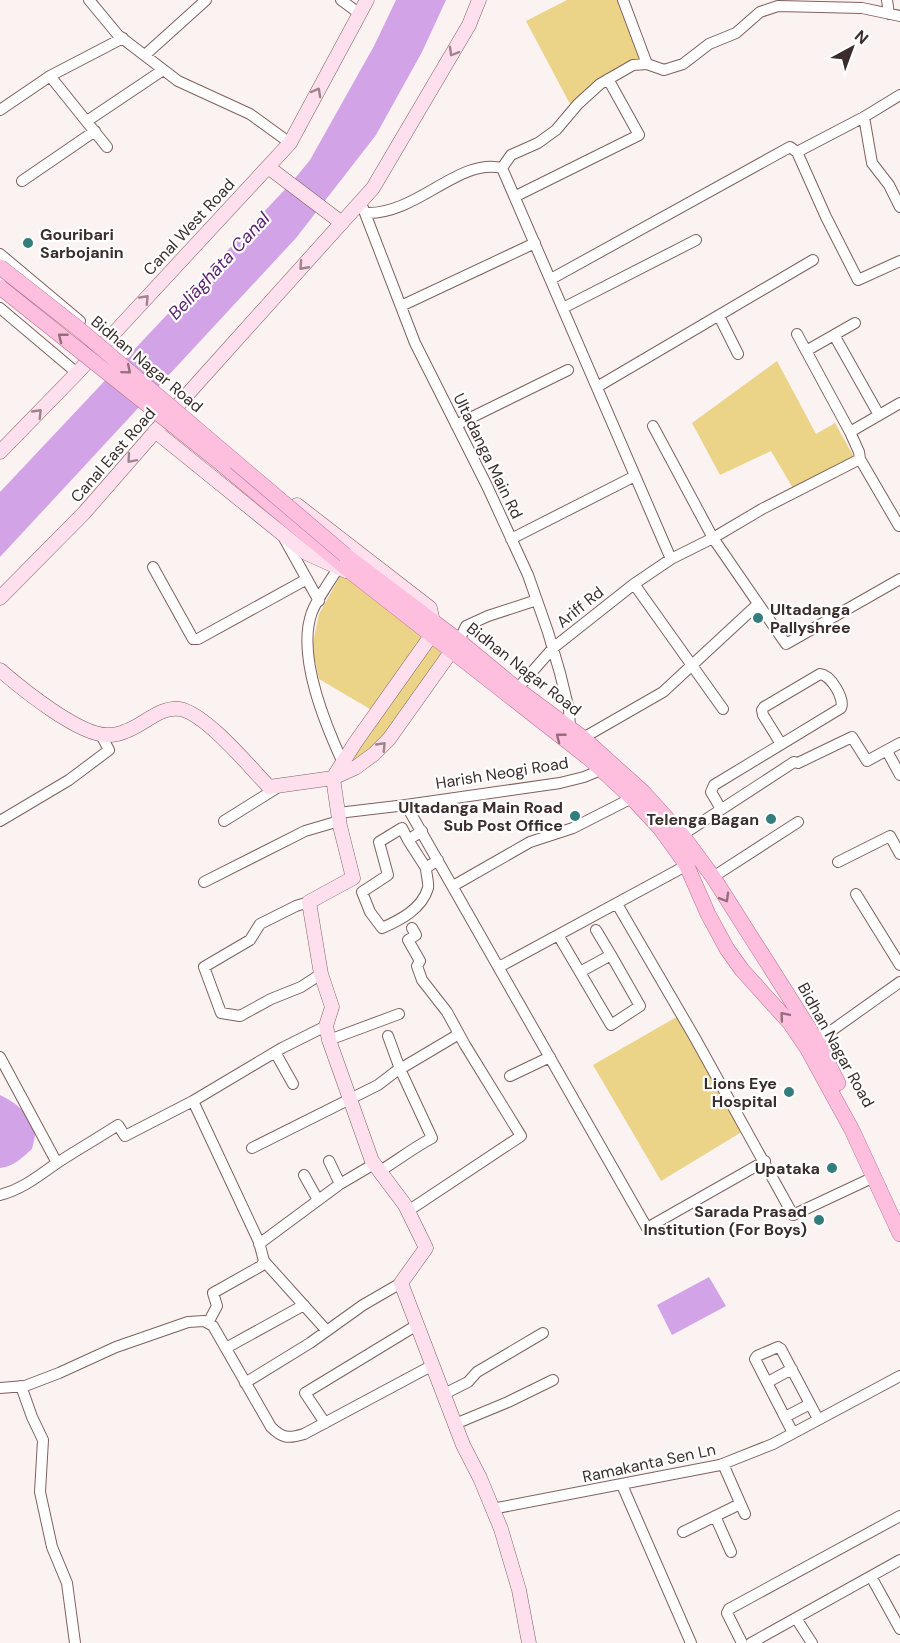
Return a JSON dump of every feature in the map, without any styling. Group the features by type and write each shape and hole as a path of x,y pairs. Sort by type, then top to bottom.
{"main road":[{"name":"Bidhan Nagar Road","path":"0,267 79,330 344,565"},
{"name":"Bidhan Nagar Road","path":"0,287 344,565 434,628 633,798 671,842 713,877 817,1041 900,1209"},
{"name":"Bidhan Nagar Road","path":"455,646 583,738 643,792 681,835 708,914 727,949 742,970 790,1023 807,1048 852,1130 900,1234"}],"street":[{"path":"89,0 123,38 178,81 250,114 290,143"},
{"path":"145,55 206,0"},
{"path":"341,0 360,14"},
{"name":"Canal West Road","path":"0,452 270,169 290,143 368,0"},
{"name":"Canal East Road","path":"0,598 84,513 339,220 363,208 469,25 479,0"},
{"path":"623,0 647,64"},
{"path":"887,0 895,15"},
{"path":"502,168 511,155 538,143 556,130 578,104 608,79 633,65 647,64 664,70 682,64 709,44 736,33 760,12 799,3 862,8 895,15"},
{"path":"0,110 50,76 123,38"},
{"path":"87,121 164,70"},
{"path":"50,76 107,147"},
{"path":"516,196 639,135 608,79"},
{"path":"797,152 864,117 900,95"},
{"path":"864,117 872,163 889,185 900,207"},
{"path":"22,181 95,131"},
{"path":"551,279 790,147 797,152 858,280 900,261"},
{"path":"363,208 381,213 411,203 461,174 490,165 502,168 671,559"},
{"path":"270,169 339,220"},
{"name":"Ultadanga Main Rd","path":"363,208 415,343 511,539 537,600 553,648 569,710 570,728"},
{"path":"563,308 696,240"},
{"path":"400,306 535,243"},
{"path":"0,254 105,342"},
{"path":"597,387 813,260"},
{"path":"1,310 77,373"},
{"path":"719,316 738,354"},
{"path":"806,351 855,323"},
{"path":"797,334 850,432 860,459 899,525"},
{"path":"834,335 879,415"},
{"path":"456,425 568,370"},
{"path":"850,432 900,403"},
{"path":"178,405 326,528 430,608 434,628 333,778 338,817 353,878 309,902 260,924 250,940 204,967 221,1013 240,1016 271,999 301,987 321,974"},
{"path":"652,426 713,538 786,644 900,579"},
{"path":"155,432 306,553 344,565 312,613 307,647 315,692 343,763"},
{"name":"Ariff Rd","path":"517,689 553,648 634,584 671,559 860,459"},
{"path":"511,539 635,476"},
{"path":"281,533 319,601"},
{"path":"153,567 193,639 198,639 306,579"},
{"path":"634,584 723,709"},
{"path":"0,670 56,713 100,734 108,735 127,731 163,711 180,709 198,718 224,740 269,787 280,786 333,778 355,768 389,739 455,646 464,627 488,616 537,600"},
{"path":"583,738 663,692 758,604"},
{"path":"722,809 711,792 714,785 782,744 841,708 842,701 824,674 820,674 764,707 763,715 782,744"},
{"path":"0,820 69,780 109,750 100,734"},
{"path":"681,835 794,762 852,737 867,761 900,743"},
{"path":"886,751 900,775"},
{"name":"Harish Neogi Road","path":"204,882 305,831 338,817 406,804 560,783 601,770"},
{"path":"224,821 280,786"},
{"path":"453,886 530,842 573,828 633,798"},
{"path":"406,804 647,1228 765,1161"},
{"path":"713,877 798,822"},
{"path":"402,828 426,868 428,887 417,907 399,921 382,928 370,912 362,892 388,875 379,842 402,828"},
{"path":"408,840 422,831"},
{"path":"838,862 895,834 900,854"},
{"path":"426,868 438,860"},
{"path":"499,967 678,870 691,860"},
{"path":"856,894 900,965"},
{"path":"245,1383 327,1331 363,1305 401,1283 426,1248 408,1211 377,1168 329,1040 326,1026 332,1007 321,974 309,902"},
{"path":"617,903 765,1161 793,1215 874,1177"},
{"path":"408,1211 521,1136 436,996 422,980 417,966 420,961 408,940 416,935 412,928"},
{"path":"558,935 611,1025 640,1006 596,930"},
{"path":"580,972 610,955"},
{"path":"817,1041 900,982"},
{"path":"329,1040 399,1014"},
{"path":"0,1195 26,1186 57,1163 118,1125 125,1136 193,1101 275,1052 326,1026"},
{"path":"252,1148 378,1085 400,1069 459,1034"},
{"path":"259,1244 340,1184 399,1160 411,1149 432,1138 400,1069 388,1036"},
{"path":"275,1052 293,1084"},
{"path":"0,1057 57,1163"},
{"path":"510,1076 550,1057"},
{"path":"193,1101 259,1244 264,1262 327,1331"},
{"path":"329,1161 340,1184"},
{"path":"304,1175 318,1200"},
{"path":"208,1323 217,1306 213,1293 261,1266 264,1262"},
{"path":"401,1283 463,1445 480,1478 501,1529 519,1590 529,1643"},
{"path":"226,1348 304,1305"},
{"path":"0,1387 21,1386 59,1373 116,1347 188,1322 204,1321 213,1326 271,1427 280,1436 290,1438 326,1423 434,1365"},
{"path":"326,1423 305,1393 417,1325"},
{"path":"444,1394 468,1382 477,1372 543,1333"},
{"path":"793,1433 755,1359 757,1356 778,1347 781,1349 818,1419"},
{"path":"768,1382 792,1369"},
{"name":"Ramakanta Sen Ln","path":"492,1509 723,1464 772,1444 900,1376"},
{"path":"455,1424 554,1380"},
{"path":"21,1386 43,1440 39,1492 52,1547 67,1583 75,1643"},
{"path":"785,1417 810,1404"},
{"path":"683,1532 715,1516 742,1509 723,1464"},
{"path":"622,1485 691,1643"},
{"path":"715,1516 731,1552"},
{"path":"742,1643 727,1613 729,1609 900,1516"},
{"path":"751,1643 900,1560"},
{"path":"762,1643 900,1568"},
{"path":"874,1582 900,1629"},
{"path":"799,1623 812,1643"}],"shaded area":[{"path":"567,0 619,0 641,61 571,106 526,21"},
{"path":"777,361 816,434 835,423 854,457 794,490 771,451 720,475 692,423"},
{"path":"342,573 429,635 375,712 319,679 312,647 319,614"},
{"path":"434,639 450,650 393,730 340,773"},
{"path":"680,1015 745,1130 661,1181 593,1065"}],"water":[{"name":"Beliāghāta Canal","path":"396,0 446,0 422,52 376,135 296,238 0,557 0,492 292,182 310,160 374,46"},
{"path":"0,1095 12,1101 27,1115 35,1134 32,1149 13,1164 0,1168"},
{"path":"709,1277 726,1306 672,1335 657,1305"}],"place":[{"name":"Gouribari Sarbojanin","path":"28,243"},
{"name":"Ultadanga Pallyshree","path":"758,618"},
{"name":"Ultadanga Main Road Sub Post Office","path":"575,816"},
{"name":"Telenga Bagan","path":"771,819"},
{"name":"Lions Eye Hospital","path":"789,1092"},
{"name":"Upataka","path":"832,1168"},
{"name":"Sarada Prasad Institution (For Boys)","path":"819,1220"}]}
